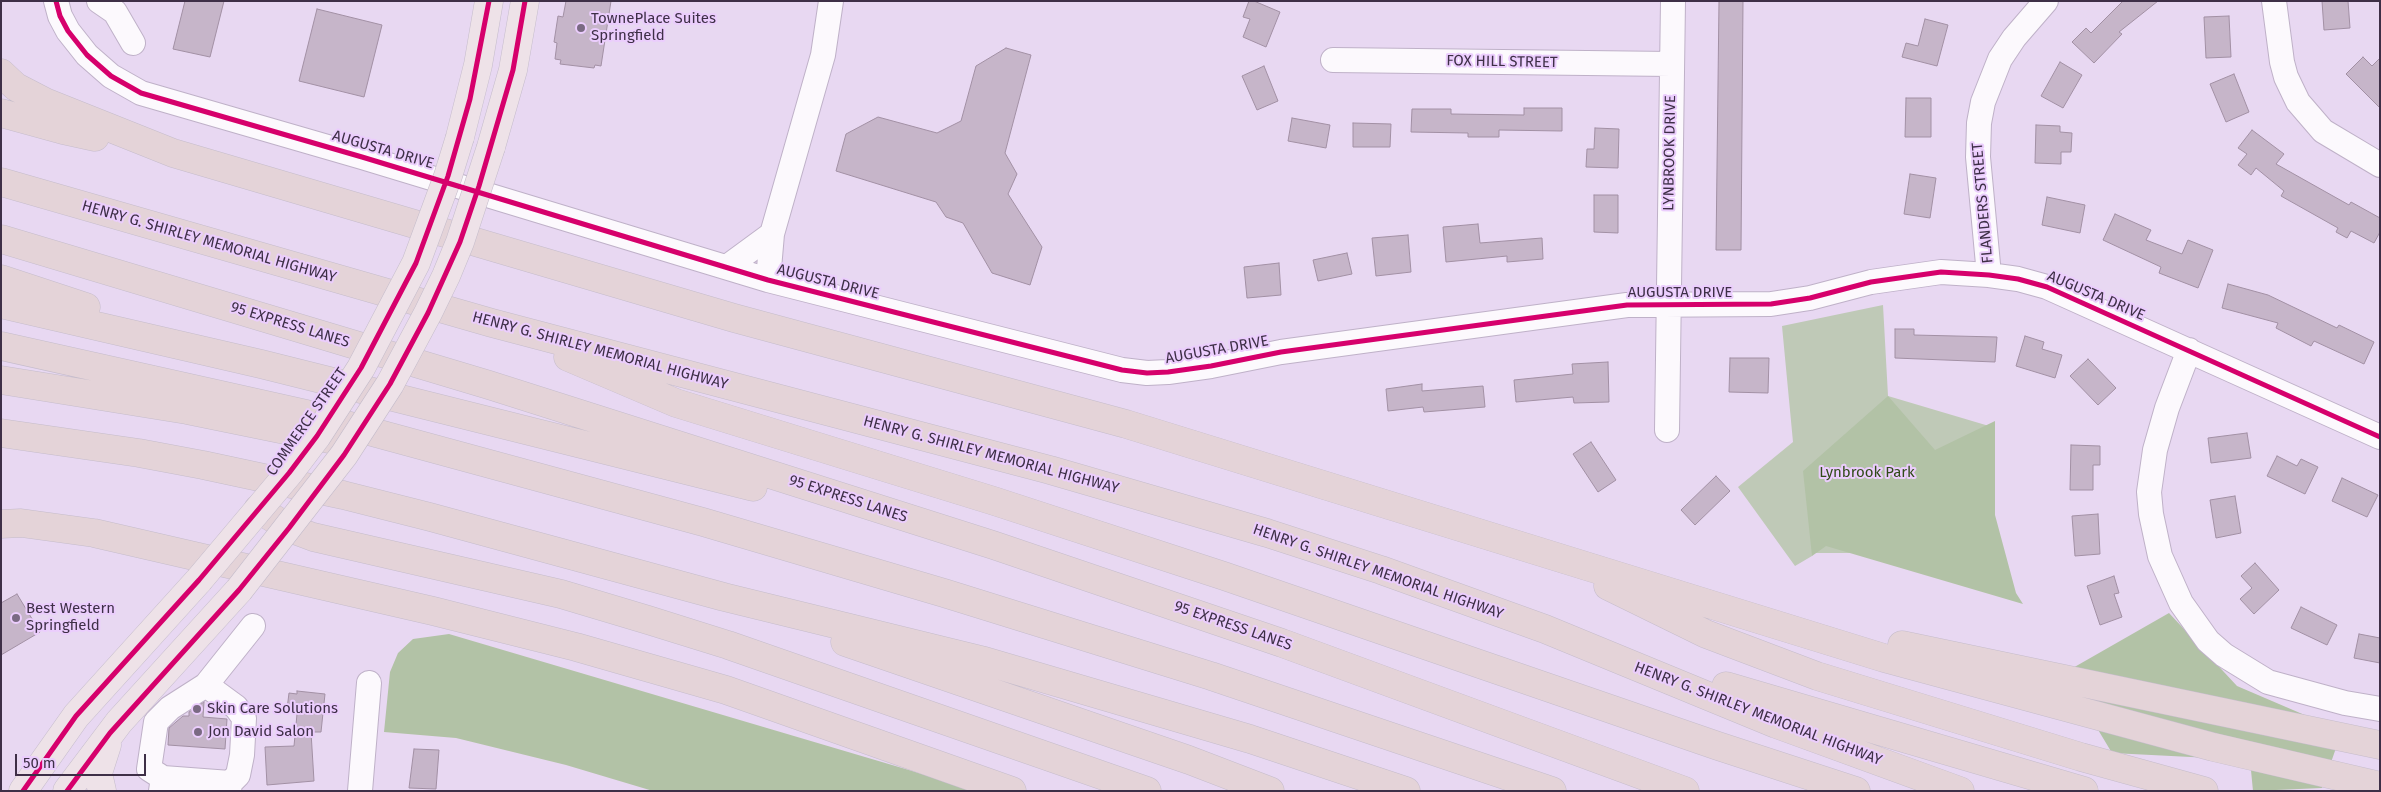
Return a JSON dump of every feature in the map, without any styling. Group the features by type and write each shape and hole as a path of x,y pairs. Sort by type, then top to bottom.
{"highway":[{"path":"1,73 16,87 52,105 173,153"},
{"path":"1,112 63,130 173,153 724,315 1126,424 1274,468 1546,555 1694,598 1884,658 2213,747 2380,786"},
{"name":"HENRY G. SHIRLEY MEMORIAL HIGHWAY","path":"1,182 492,323 1150,498 1381,570 1545,630 1776,724 1960,791"},
{"name":"95 EXPRESS LANES","path":"1,239 489,385 993,546 1282,643 1685,791"},
{"path":"1,279 260,364"},
{"path":"1,304 260,364 993,546"},
{"path":"492,323 646,392 676,403 994,500 1224,576 1718,746 1856,791"},
{"path":"1,346 306,414 849,565 1211,676 1552,791"},
{"path":"1,380 187,410 393,452 527,474"},
{"path":"1,433 148,454 334,493 616,566 724,597 961,655 1131,702 1307,757 1406,791"},
{"path":"258,509 289,528 345,545 561,594 737,648 1147,791"},
{"path":"1,524 30,524 94,533 424,609 576,648 726,690 1012,791"},
{"path":"1546,555 1689,627 1817,676 2071,754 2204,791"},
{"path":"724,597 874,652 1189,760 1270,791"},
{"path":"1694,598 1925,650 2380,745"},
{"path":"1545,630 1808,711 2084,791"}],"main road":[{"name":"COMMERCE STREET","path":"23,791 76,716 199,580 258,509 322,428 361,368 404,289 429,230 460,137 478,65 489,1"},
{"path":"67,791 119,722 239,590 289,528 369,417 428,313 460,242 491,147 513,70 525,1"},
{"path":"102,791 98,773 100,762 119,722"}],"street":[{"name":"AUGUSTA DRIVE","path":"56,1 60,16 75,42 111,76 141,93 371,159 768,280 1122,370 1147,373 1168,372 1211,366 1281,352 1627,305 1771,304 1810,298 1907,275 1941,272 2018,279 2047,287 2380,437"},
{"path":"99,1 115,12 133,43"},
{"path":"768,280 772,234 823,55 831,1"},
{"name":"LYNBROOK DRIVE","path":"1667,430 1673,1"},
{"name":"FLANDERS STREET","path":"1989,275 1978,157 1979,123 1983,102 1990,81 2009,45 2046,1"},
{"path":"2274,1 2282,62 2286,77 2298,102 2323,131 2380,165"},
{"name":"FOX HILL STREET","path":"1333,60 1672,64"},
{"path":"728,267 772,234"},
{"path":"2189,350 2164,417 2155,450 2149,492 2151,514 2160,556 2181,603 2208,641 2224,655 2268,682 2380,709"},
{"path":"206,685 236,706 244,718 242,756 238,775 230,787 162,784 149,769 156,722 170,708 206,685 253,626"},
{"path":"360,791 369,683"}],"green space":[{"name":"Lynbrook Park","path":"1883,305 1888,396 1989,426 1987,553 1812,553 1812,556 1795,566 1738,487 1793,442 1782,326"},
{"path":"1888,396 1935,450 1995,421 1995,515 2016,593 2023,604 1826,546 1812,556 1803,471"},
{"path":"2169,613 2237,686 2342,731 2322,788 2253,791 2250,760 2112,753 2064,673"},
{"path":"449,634 936,778 971,791 653,791 566,765 456,738 384,732 390,672 398,653 413,639"}],"building":[{"path":"185,1 224,1 210,57 173,49"},
{"name":"TownePlace Suites Springfield","path":"566,1 611,1 601,66 595,65 594,68 560,64 561,60 555,59 557,43 554,42 558,16 563,17"},
{"path":"1249,1 1254,1 1280,12 1266,47 1243,37 1250,19 1243,17"},
{"path":"1719,1 1743,1 1741,250 1716,250"},
{"path":"2123,1 2158,1 2119,32 2122,34 2094,63 2072,42 2086,28 2091,33"},
{"path":"2322,1 2348,1 2350,28 2324,30"},
{"path":"317,9 382,25 364,97 299,81"},
{"path":"2229,16 2231,57 2206,58 2204,17"},
{"path":"1925,19 1948,25 1937,66 1902,57 1906,43 1918,46"},
{"path":"1006,48 1031,55 1005,153 1017,174 1008,194 1042,247 1030,285 992,273 963,223 946,217 936,202 836,171 846,134 878,117 937,133 961,121 976,66"},
{"path":"2363,57 2372,66 2380,58 2380,108 2346,74"},
{"path":"2060,62 2082,75 2063,108 2041,96"},
{"path":"1264,66 1278,101 1257,110 1242,76"},
{"path":"2234,74 2249,112 2226,122 2210,84"},
{"path":"1906,98 1931,98 1931,137 1905,137"},
{"path":"1524,108 1562,108 1562,131 1499,130 1499,137 1468,137 1468,133 1411,132 1412,109 1451,109 1451,114 1524,115"},
{"path":"1292,118 1330,125 1326,148 1288,141"},
{"path":"1353,123 1391,124 1390,147 1353,147"},
{"path":"2036,125 2060,126 2060,132 2072,133 2071,152 2061,152 2061,164 2035,163"},
{"path":"1595,128 1619,129 1618,168 1586,167 1587,149 1594,149"},
{"path":"2252,130 2284,154 2276,164 2349,205 2351,202 2380,218 2380,232 2374,243 2351,231 2347,238 2336,232 2338,228 2281,196 2284,191 2256,168 2251,175 2238,165 2247,154 2238,148"},
{"path":"1910,174 1936,178 1930,218 1904,214"},
{"path":"1594,195 1618,195 1618,233 1594,232"},
{"path":"2047,197 2085,205 2080,233 2042,225"},
{"path":"2115,214 2151,230 2146,240 2182,254 2188,240 2213,250 2198,288 2159,273 2161,267 2103,240"},
{"path":"1478,224 1480,243 1542,238 1543,259 1507,262 1507,256 1446,262 1443,227"},
{"path":"1408,235 1411,272 1376,276 1372,238"},
{"path":"1347,253 1352,274 1318,281 1313,260"},
{"path":"1279,263 1281,295 1247,298 1244,267"},
{"path":"2228,284 2268,295 2337,328 2339,325 2374,342 2364,364 2314,341 2311,346 2276,328 2278,323 2222,308"},
{"path":"1895,329 1914,329 1914,335 1997,337 1995,362 1895,358"},
{"path":"2025,336 2044,342 2042,349 2062,355 2055,378 2016,366"},
{"path":"1730,358 1769,358 1768,393 1729,392"},
{"path":"2088,359 2116,388 2098,405 2070,376"},
{"path":"1608,362 1609,402 1574,403 1573,397 1516,402 1514,380 1573,374 1572,364"},
{"path":"1422,384 1422,391 1483,386 1485,407 1424,412 1423,407 1388,411 1386,389"},
{"path":"2247,433 2251,458 2211,463 2208,438"},
{"path":"1591,442 1616,480 1598,492 1573,454"},
{"path":"2071,445 2100,446 2100,465 2093,465 2093,490 2070,490"},
{"path":"2277,456 2297,466 2301,459 2318,467 2305,494 2267,476"},
{"path":"1716,476 1730,491 1695,525 1681,510"},
{"path":"2342,478 2378,495 2367,517 2332,501"},
{"path":"2235,496 2241,533 2216,538 2210,500"},
{"path":"2098,514 2100,554 2075,556 2072,516"},
{"path":"2255,563 2279,590 2254,614 2240,599 2252,588 2241,576"},
{"path":"2114,576 2119,593 2114,594 2122,617 2100,625 2087,586"},
{"name":"Best Western Springfield","path":"17,594 40,632 1,655 1,603"},
{"path":"2301,607 2337,625 2327,645 2291,628"},
{"path":"2359,634 2380,638 2380,663 2354,658"},
{"path":"297,691 325,694 321,732 311,732 314,781 267,785 265,747 294,746 297,714 296,709 287,709 289,693 297,694"},
{"name":"Jon David Salon","path":"204,702 203,717 227,719 225,749 168,745 169,728 183,716 189,716 189,712"},
{"path":"414,749 439,750 436,789 409,788"}],"cycle path":[{"path":"56,1 60,16 68,31 87,55 111,76 141,93 362,157 768,280 1122,370 1147,373 1168,372 1211,366 1281,352 1627,305 1771,304 1810,298 1871,282 1941,272 2018,279 2047,287 2380,437"},
{"path":"23,791 76,716 199,580 289,473 317,436 361,368 416,263 448,176 470,99 489,1"},
{"path":"67,791 110,733 239,590 289,528 344,455 390,384 428,313 460,242 479,186 513,70 525,1"}],"place":[{"name":"TownePlace Suites Springfield","path":"581,28"},
{"name":"Best Western Springfield","path":"16,618"},
{"name":"Skin Care Solutions","path":"197,709"},
{"name":"Jon David Salon","path":"198,732"}]}
